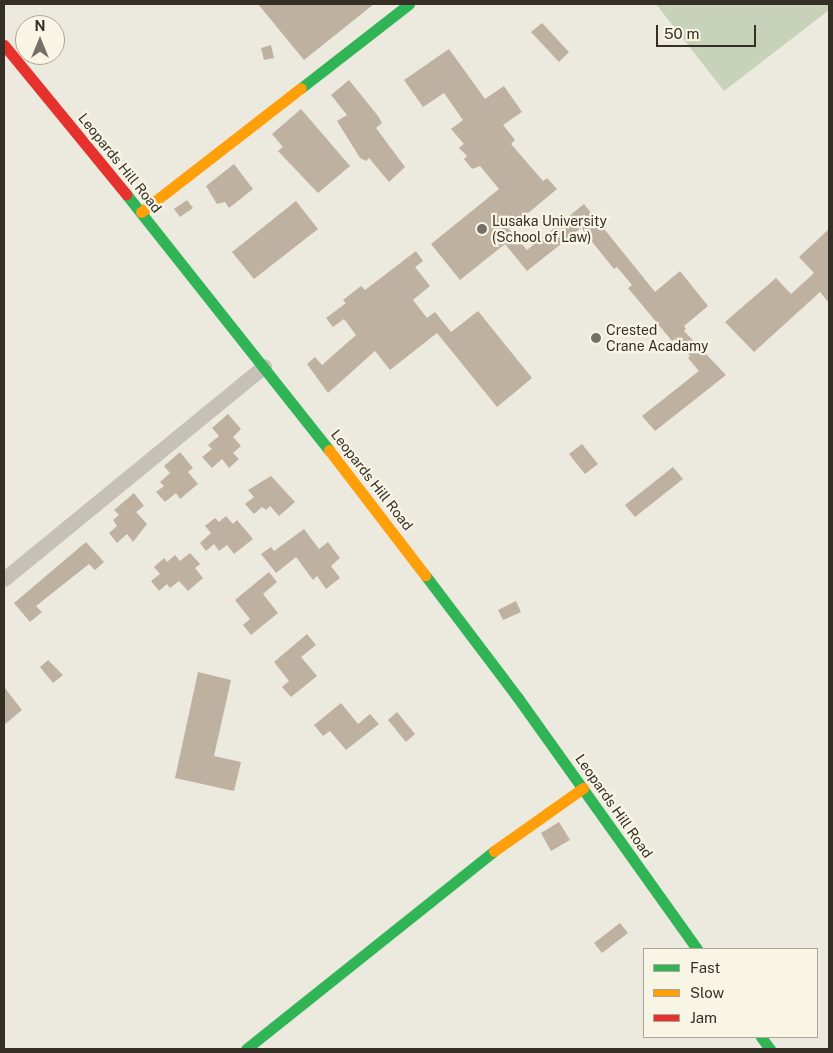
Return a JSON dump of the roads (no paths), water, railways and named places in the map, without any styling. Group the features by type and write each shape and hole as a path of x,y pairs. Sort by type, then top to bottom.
{"main road":[{"path":"141,212 409,4"},
{"name":"Leopards Hill Road","path":"4,46 141,212 264,366 450,606 583,788 695,948"},
{"path":"246,1049 462,873 583,788"},
{"path":"762,1038 770,1049"}],"street":[{"path":"4,578 264,366"}],"place":[{"name":"Lusaka University (School of Law)","path":"482,229"},
{"name":"Crested Crane Acadamy","path":"596,338"}]}
